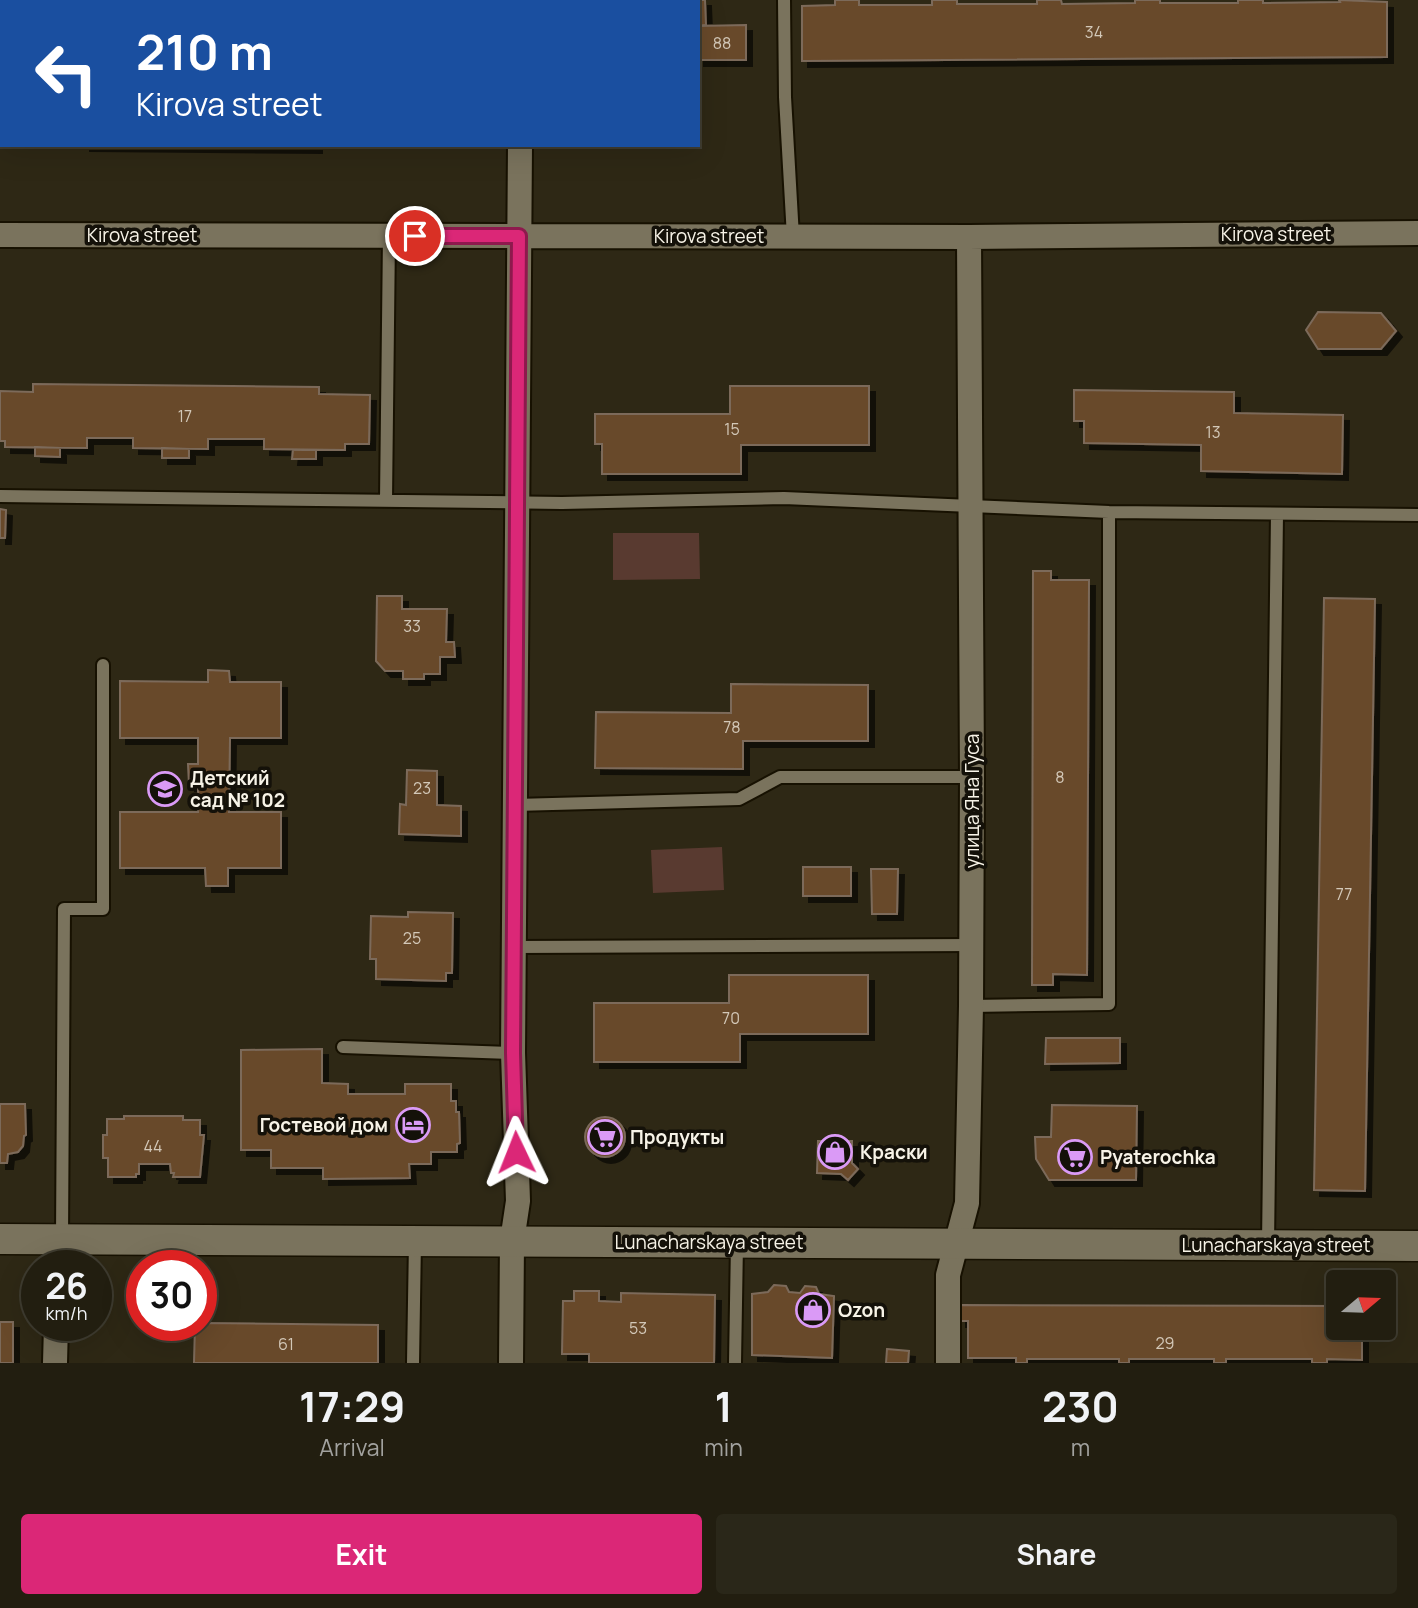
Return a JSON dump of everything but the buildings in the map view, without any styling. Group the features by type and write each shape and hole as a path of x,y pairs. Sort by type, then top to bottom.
{"street":[{"path":"511,1363 512,1241 518,1202 513,1053 520,147"},
{"name":"Kirova street","path":"0,235 969,237 1418,233"},
{"name":"улица Яна Гуса","path":"948,1363 948,1275 967,1203 971,1006 969,237"},
{"name":"Lunacharskaya street","path":"0,1239 58,1248 415,1241 1418,1246"},
{"path":"55,1363 56,1341"}],"lane":[{"path":"784,0 785,97 793,237"},
{"path":"386,500 389,236"},
{"path":"0,496 562,503 784,498 1109,512 1418,514"},
{"path":"971,1006 1109,1004 1109,512"},
{"path":"1268,1245 1277,514"},
{"path":"58,1248 64,909 103,909 103,665"},
{"path":"514,805 738,799 780,777 972,777"},
{"path":"514,947 972,945"},
{"path":"343,1047 513,1053"},
{"path":"413,1363 415,1241"},
{"path":"735,1363 737,1242"}],"shaded area":[{"path":"613,533 699,533 700,579 613,580"},
{"path":"722,847 724,890 653,893 651,850"}],"place":[{"name":"Детский сад № 102","path":"165,789"},
{"name":"Гостевой дом","path":"413,1125"},
{"name":"Продукты","path":"605,1137"},
{"name":"Краски","path":"835,1152"},
{"name":"Pyaterochka","path":"1075,1157"},
{"name":"Ozon","path":"813,1310"}],"route":[{"path":"415,236 519,236 513,1053 516,1152"}]}
